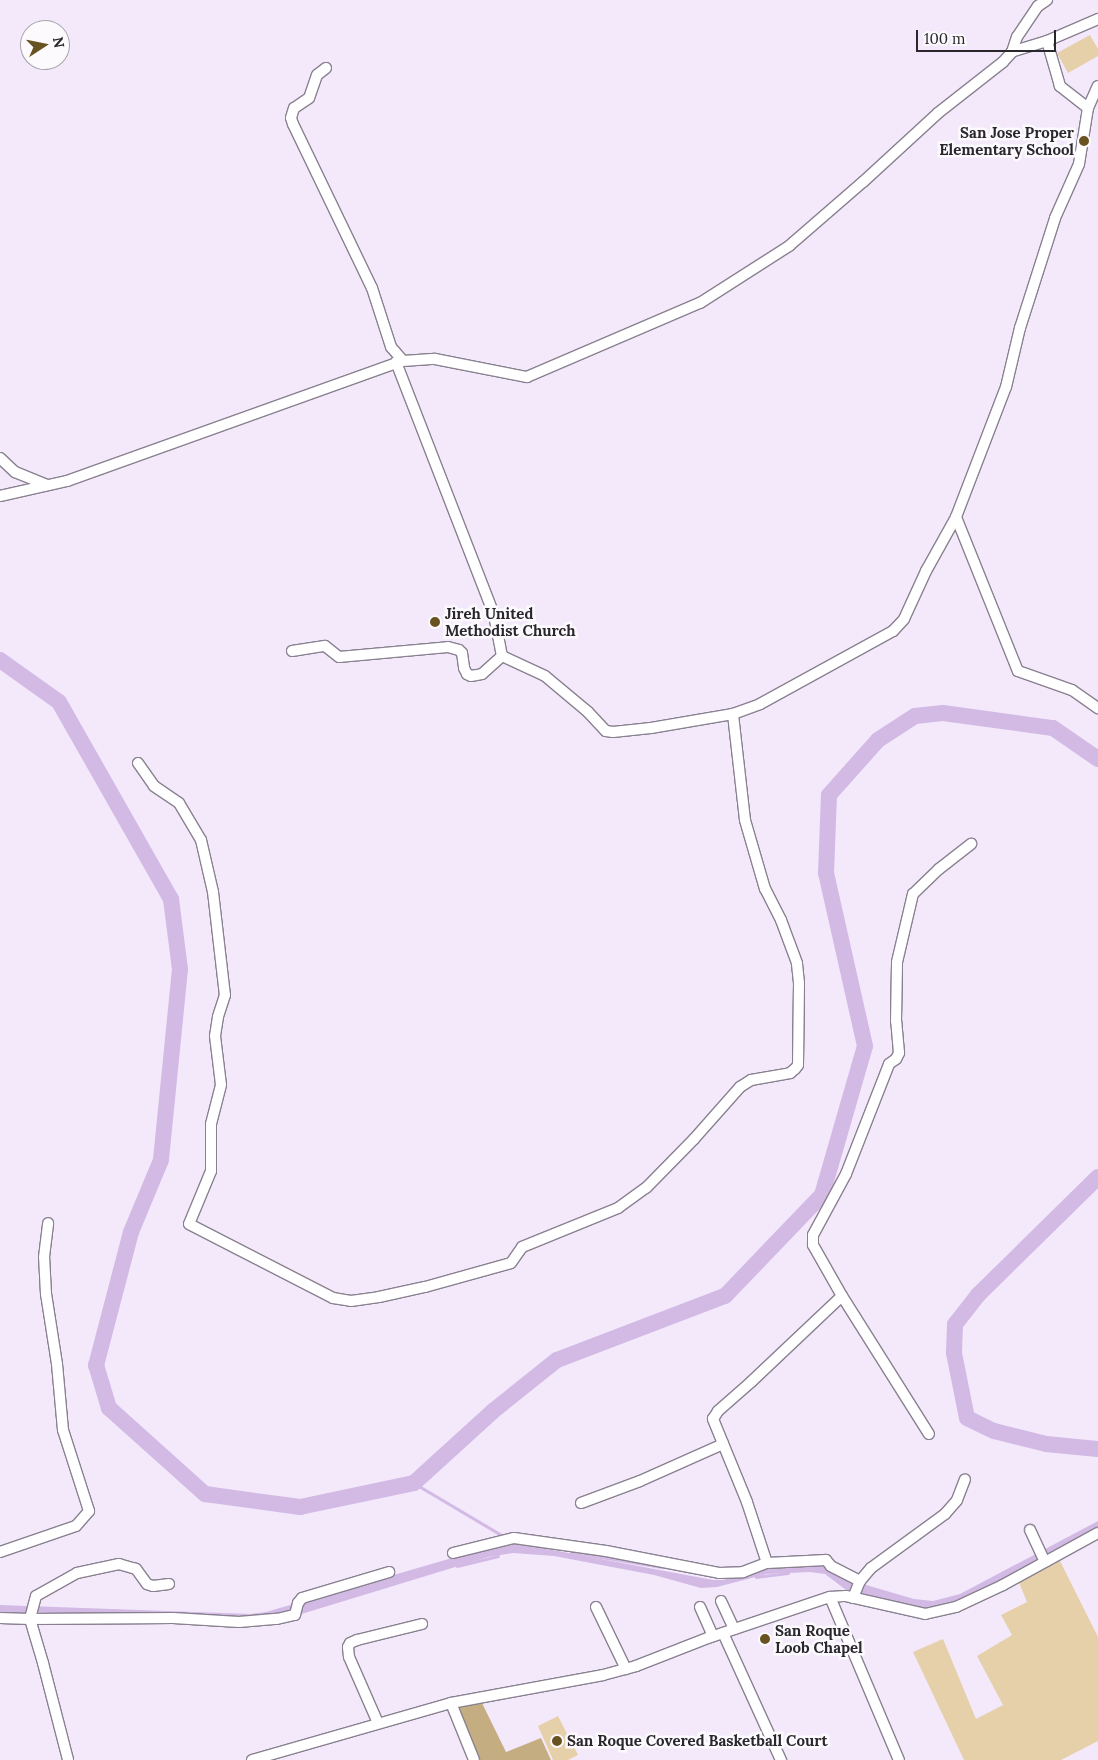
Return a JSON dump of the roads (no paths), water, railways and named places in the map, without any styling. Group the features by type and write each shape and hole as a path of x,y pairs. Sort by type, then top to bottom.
{"street":[{"path":"0,496 47,485 117,463 400,361 435,359 527,377 700,303 789,246 863,182 938,113 1003,62 1012,52 1017,37 1040,2"},
{"path":"1012,52 1047,41 1098,19"},
{"path":"1047,41 1060,86 1088,108"},
{"path":"326,68 317,75 309,98 294,108 291,118 372,288 391,347 400,361 494,614 502,656"},
{"path":"502,656 545,676 588,712 606,731 651,728 733,714 760,704 893,631 904,619 926,571 956,517 1006,387 1020,328 1055,218 1079,164 1088,108 1098,86"},
{"path":"0,458 16,472 47,485"},
{"path":"956,517 1018,671 1072,690 1098,708"},
{"path":"292,651 325,646 338,657 448,647 459,650 462,653 467,674 477,676 482,674 502,656"},
{"path":"138,763 154,786 179,803 201,840 213,892 225,994 215,1036 221,1085 211,1124 211,1171 189,1224 333,1298 351,1300 379,1297 425,1287 511,1263 522,1247 618,1208 646,1188 694,1139 740,1087 751,1080 790,1073 795,1070 798,1065 797,963 781,920 765,889 745,820 733,714"},
{"path":"929,1434 842,1296 813,1245 813,1236 846,1174 889,1064 896,1059 899,1053 896,1021 897,962 913,894 939,869 971,844"},
{"path":"0,1552 76,1526 89,1511 63,1430 57,1364 46,1294 44,1257 48,1223"},
{"path":"767,1563 747,1502 713,1419 718,1411 842,1296"},
{"path":"581,1503 640,1481 723,1444"},
{"path":"854,1596 860,1581 871,1568 945,1514 957,1500 965,1479"},
{"path":"1030,1530 1042,1557"},
{"path":"252,1760 451,1703 603,1675 830,1597 854,1596 925,1614 968,1602 1042,1557 1098,1533"},
{"path":"453,1553 514,1538 606,1550 719,1573 743,1572 767,1563 826,1560 831,1566 860,1581"},
{"path":"68,1760 31,1613 36,1596 77,1573 119,1564 136,1569 147,1584 153,1586 169,1584"},
{"path":"0,1618 31,1613 257,1621 295,1615 302,1598 389,1572"},
{"path":"830,1597 899,1760"},
{"path":"721,1601 734,1629"},
{"path":"596,1607 626,1668"},
{"path":"700,1607 718,1635 781,1760"},
{"path":"378,1723 349,1657 348,1646 357,1640 422,1624"},
{"path":"451,1703 474,1760"}],"waterway":[{"path":"0,660 59,702 171,899 180,969 161,1160 131,1232 96,1365 109,1408 205,1494 300,1507 414,1483 493,1411 557,1360 725,1296 822,1195 865,1046 826,873 829,795 878,740 915,716 943,713 1053,728 1098,759"},
{"path":"1098,1177 978,1295 955,1324 954,1353 967,1418 994,1431 1046,1444 1098,1449"},
{"path":"414,1483 505,1537"},
{"path":"571,1552 662,1567"},
{"path":"457,1566 498,1556"},
{"path":"756,1577 788,1573"}],"place":[{"name":"San Jose Proper Elementary School","path":"1084,141"},
{"name":"Jireh United Methodist Church","path":"435,622"},
{"name":"San Roque Loob Chapel","path":"765,1639"},
{"name":"San Roque Covered Basketball Court","path":"557,1741"}]}
